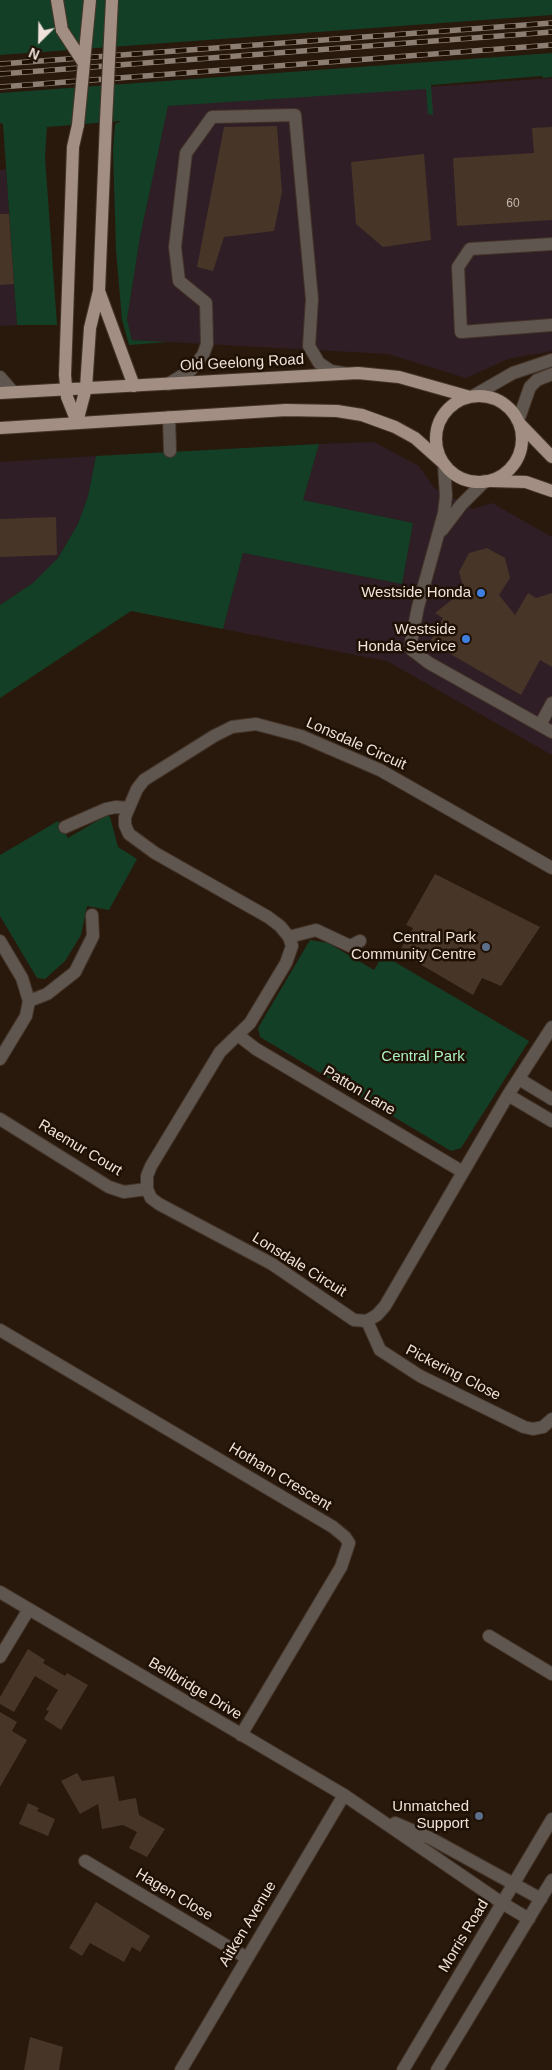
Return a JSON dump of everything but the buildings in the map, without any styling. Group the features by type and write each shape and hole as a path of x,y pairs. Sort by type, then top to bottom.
{"main road":[{"path":"57,0 62,30 83,62"},
{"path":"77,422 69,404 66,389 74,147 78,125 90,0"},
{"path":"77,422 86,388 90,328 99,291 112,0"},
{"path":"99,291 134,386"},
{"name":"Old Geelong Road","path":"6,392 348,374 394,376 472,396"},
{"path":"443,463 436,442 439,422 452,405 472,396 500,401 552,457"},
{"path":"0,428 286,410 337,411 362,415 395,427 415,438 458,477 467,480 526,482 552,491"},
{"path":"486,481 502,475 517,459 521,445 518,422"}],"street":[{"path":"168,384 190,371 204,352 207,335 206,303 179,281 175,247 186,153 212,117 295,115 312,299 309,346 314,357 325,367 348,374"},
{"path":"552,244 470,249 458,267 461,332 552,325"},
{"path":"472,396 513,373 552,360"},
{"path":"518,422 530,387 537,380 552,374"},
{"name":"Old Geelong Road","path":"0,377 6,392"},
{"path":"170,417 170,451"},
{"path":"443,463 446,496 418,607 411,642 412,650 429,663 552,732"},
{"path":"436,538 461,505 486,481"},
{"path":"540,725 552,704"},
{"name":"Lonsdale Circuit","path":"289,937 280,926 268,918 141,844 129,834 125,824 128,808 137,789 144,780 159,769 232,727 256,724 301,736 380,770 552,868"},
{"path":"65,827 106,809 116,807 128,808"},
{"path":"29,1001 47,994 75,972 93,936 92,915"},
{"path":"147,1189 147,1176 151,1166 210,1068 220,1052 239,1036 250,1023 290,956 292,946 289,937 316,930 350,946 360,941"},
{"path":"0,942 22,978 29,1001 26,1016 0,1060"},
{"path":"367,1321 377,1316 385,1306 508,1095 552,1028"},
{"name":"Patton Lane","path":"239,1036 256,1049 463,1172"},
{"path":"519,1079 552,1099"},
{"path":"508,1095 552,1121"},
{"name":"Raemur Court","path":"0,1119 109,1187 124,1192 147,1189"},
{"name":"Lonsdale Circuit","path":"147,1189 151,1198 159,1204 272,1264 354,1320 367,1321"},
{"name":"Pickering Close","path":"367,1321 380,1350 391,1359 420,1376 475,1401 524,1427 534,1429 549,1427"},
{"name":"Hotham Crescent","path":"0,1330 333,1527 349,1543 342,1567 241,1735"},
{"name":"Bellbridge Drive","path":"0,1592 344,1795 502,1903 529,1919"},
{"path":"0,1657 29,1609"},
{"path":"489,1636 552,1674"},
{"name":"Aitken Avenue","path":"181,2070 344,1795"},
{"name":"Bellbridge Drive","path":"373,1814 430,1838 541,1899"},
{"name":"Morris Road","path":"404,2070 552,1819"},
{"name":"Hagen Close","path":"85,1861 247,1958"},
{"path":"437,2070 552,1880"}],"shaded area":[{"path":"552,78 552,351 508,359 466,378 388,354 132,340 127,319 140,237 168,106"},
{"path":"6,169 17,325 0,326 0,170"},
{"path":"374,442 419,466 434,488 473,509 492,503 552,537 552,755 387,661 223,629 243,553 402,584 413,523 303,500 319,444"},
{"path":"96,456 88,496 78,524 58,558 33,583 0,605 0,462"}],"green space":[{"path":"0,0 552,0 552,15 0,55"},
{"path":"552,53 552,77 543,78 542,76 431,85 433,115 428,114 426,89 168,106 140,237 127,319 132,340 168,342 129,345 122,320 116,250 113,150 115,124 121,121 47,127 45,157 57,325 17,325 3,124 0,123 0,93"},
{"path":"319,444 303,500 413,523 402,584 243,553 223,629 131,611 0,698 0,605 33,583 58,558 78,524 88,496 96,456"},
{"path":"107,815 110,817 118,847 137,859 109,910 87,906 81,935 65,961 45,979 37,978 0,916 0,855 58,821 68,838"},
{"name":"Central Park","path":"310,940 328,943 374,970 383,955 529,1041 461,1148 451,1151 260,1037 258,1028"}],"railway":[{"path":"0,64 552,23"},
{"path":"0,74 552,32"},
{"path":"0,87 552,45"}],"place":[{"name":"Westside Honda","path":"481,593"},
{"name":"Westside Honda Service","path":"466,639"},
{"name":"Central Park Community Centre","path":"486,947"},
{"name":"Unmatched Support","path":"479,1816"}]}
